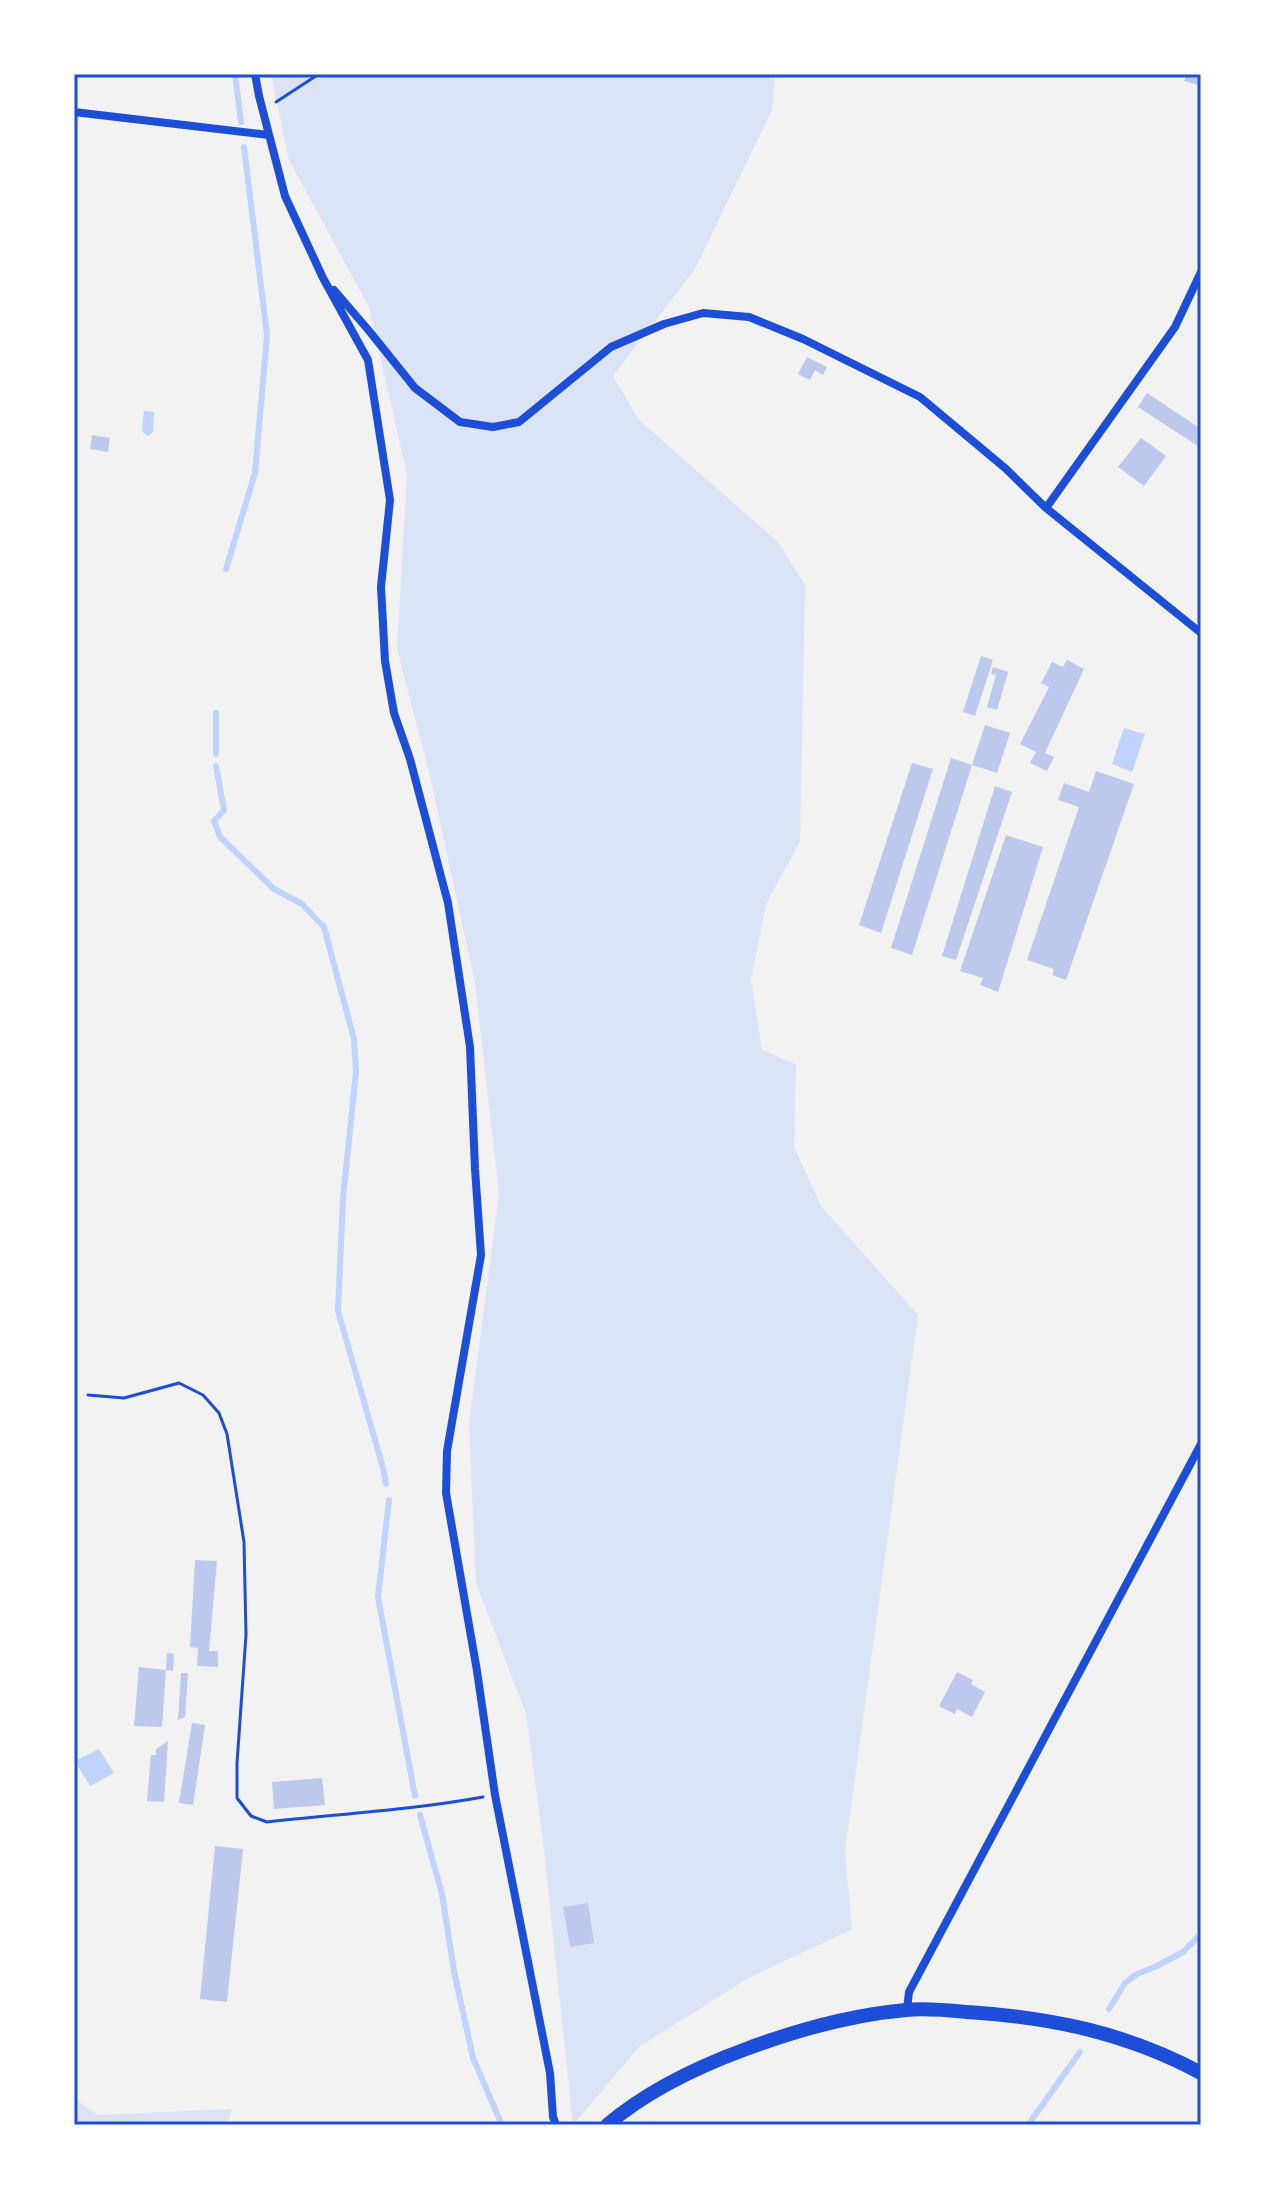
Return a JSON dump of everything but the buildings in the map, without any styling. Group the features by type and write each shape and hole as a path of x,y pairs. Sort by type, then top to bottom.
{"main road":[{"path":"607,2125 652,2093 711,2062 787,2034 850,2018 907,2009 1001,2014 1077,2026 1138,2043 1201,2073"}],"street":[{"path":"255,74 285,196 323,278 368,360 390,500 381,587 385,661 394,713 410,759 448,903 470,1047 481,1255 447,1451 446,1493 495,1795 550,2073 556,2125"},
{"path":"74,112 269,135"},
{"path":"1046,508 1175,327 1201,272"},
{"path":"323,278 415,388 460,422 493,427 519,422 611,347 664,324 703,313 749,317 803,339 920,397 1005,468 1046,508 1201,633"},
{"path":"907,2009 909,1992 1201,1444"}],"path":[{"path":"263,111 319,74"},
{"path":"88,1395 124,1398 179,1383 203,1395 219,1413 227,1434 244,1542 246,1635 237,1798 251,1816 267,1822 432,1806 495,1795"}],"shaded area":[{"path":"271,74 775,74 772,110 695,269 613,376 639,420 778,542 805,585 800,842 766,904 751,979 762,1050 796,1064 794,1147 821,1206 918,1315 845,1851 852,1929 747,1979 639,2047 573,2125 543,1841 526,1714 476,1583 469,1424 499,1193 475,983 430,776 397,649 407,475 369,307 289,160"},
{"path":"74,2098 97,2115 232,2109 227,2125 74,2125"}],"water":[{"path":"144,411 154,412 153,432 148,436 142,432"},
{"path":"1124,728 1145,734 1132,772 1112,764"},
{"path":"99,1749 114,1773 90,1786 75,1761"}],"waterway":[{"path":"235,74 241,122"},
{"path":"226,569 255,473 267,335 244,147"},
{"path":"216,713 216,754"},
{"path":"216,766 224,810 214,821 220,837 274,889 302,904 324,927 354,1039 356,1072 343,1198 338,1311 386,1484"},
{"path":"389,1500 378,1597 415,1796"},
{"path":"420,1815 442,1894 454,1971 473,2058 502,2125"},
{"path":"1109,2009 1125,1983 1183,1952 1201,1934"},
{"path":"1028,2125 1080,2052"}]}
